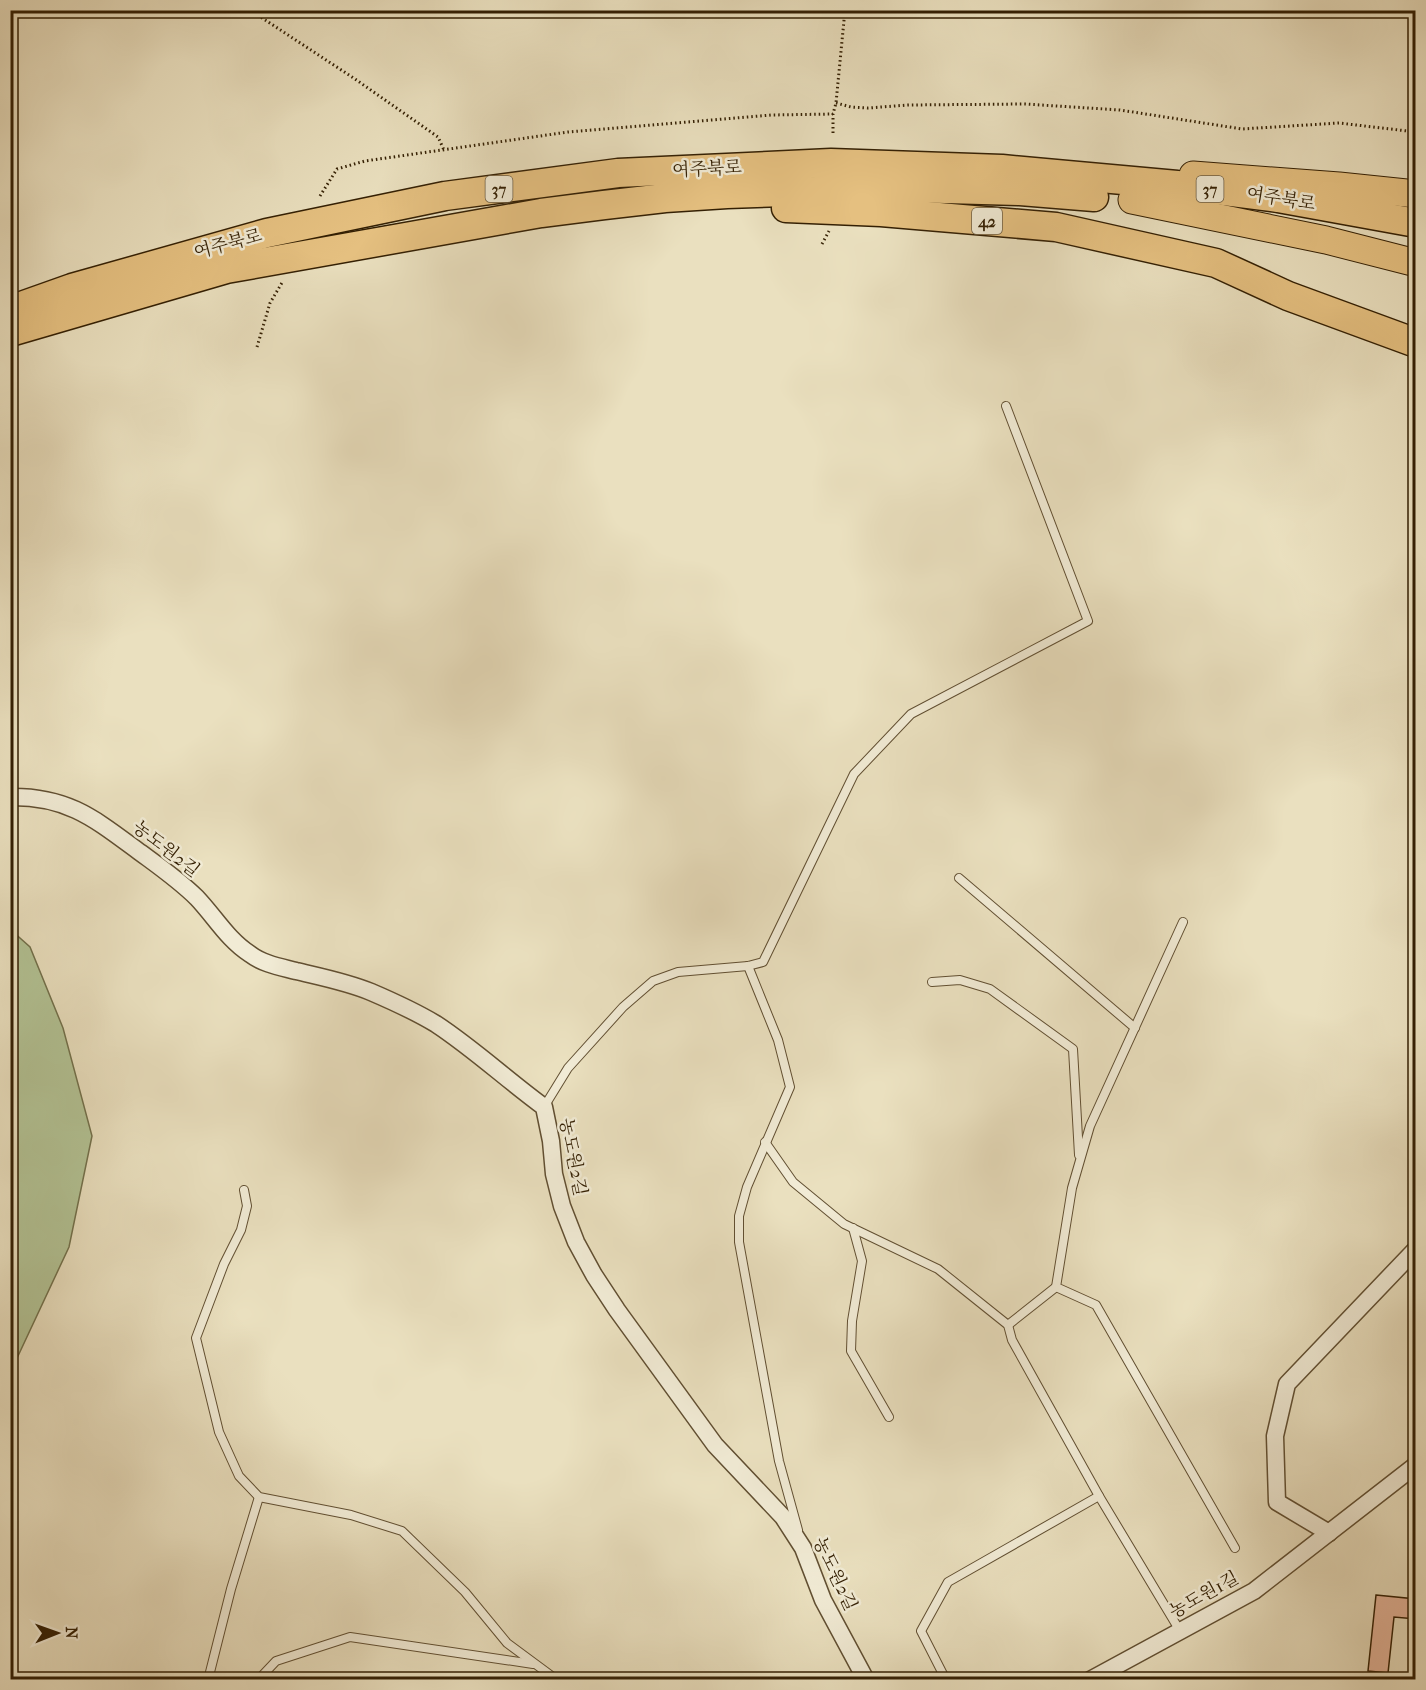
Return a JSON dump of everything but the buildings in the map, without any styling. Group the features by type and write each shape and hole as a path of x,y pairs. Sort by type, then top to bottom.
{"highway":[{"name":"여주북로","path":"10,310 72,288 267,233 445,196 618,173 831,163 1002,169 1177,185 1256,195 1416,223"},
{"name":"여주북로","path":"10,332 226,269 541,213 665,198 833,189 909,188 1020,191 1132,200 1322,224 1416,241"},
{"name":"42","path":"541,213 649,208 777,208 881,212 1056,227 1216,263 1288,296 1415,343"}],"main road":[{"path":"1002,169 1011,167 1245,178 1416,194"},
{"path":"1132,200 1316,237 1416,263"}],"street":[{"name":"농도원2길","path":"10,797 32,797 56,802 91,816 197,898 234,942 251,956 273,965 369,991 435,1023 544,1107 554,1174 562,1206 576,1242 594,1275 715,1445 783,1517 803,1548 824,1600 866,1680"},
{"path":"1329,1533 1277,1502 1275,1436 1287,1384 1416,1249"},
{"name":"농도원1길","path":"1090,1680 1254,1591 1416,1465"}],"lane":[{"path":"544,1107 567,1068 622,1007 653,981 678,972 748,966 763,962 854,774 911,714 1088,621 1006,406"},
{"path":"959,878 1135,1028"},
{"path":"1008,1325 1056,1287 1071,1188 1090,1126 1183,922"},
{"path":"748,966 778,1040 790,1087 747,1187 739,1216 739,1242 779,1461 803,1548"},
{"path":"932,982 960,980 990,989 1073,1049 1079,1161"},
{"path":"765,1142 793,1182 844,1224 938,1269 1008,1325 1012,1340 1099,1496 1180,1631"},
{"path":"244,1190 247,1206 241,1230 224,1264 196,1338 219,1432 239,1476 259,1497 351,1515 402,1531 465,1592 507,1643 557,1680"},
{"path":"853,1228 862,1261 852,1322 851,1352 889,1417"},
{"path":"1056,1287 1096,1305 1235,1548"},
{"path":"946,1680 921,1631 948,1582 1099,1496"},
{"path":"208,1680 231,1589 259,1497"},
{"path":"258,1680 276,1661 350,1637 537,1665"}],"path":[{"path":"250,10 438,137 444,150"},
{"path":"833,133 833,114 845,10"},
{"path":"836,102 850,107 868,108 908,105 1025,104 1120,110 1242,129 1340,123 1416,132"},
{"path":"320,196 337,169 365,161 568,132 771,115 833,114"},
{"path":"257,347 270,303 284,279"}],"green space":[{"path":"11,930 30,947 63,1028 92,1136 69,1247 11,1371"}]}
